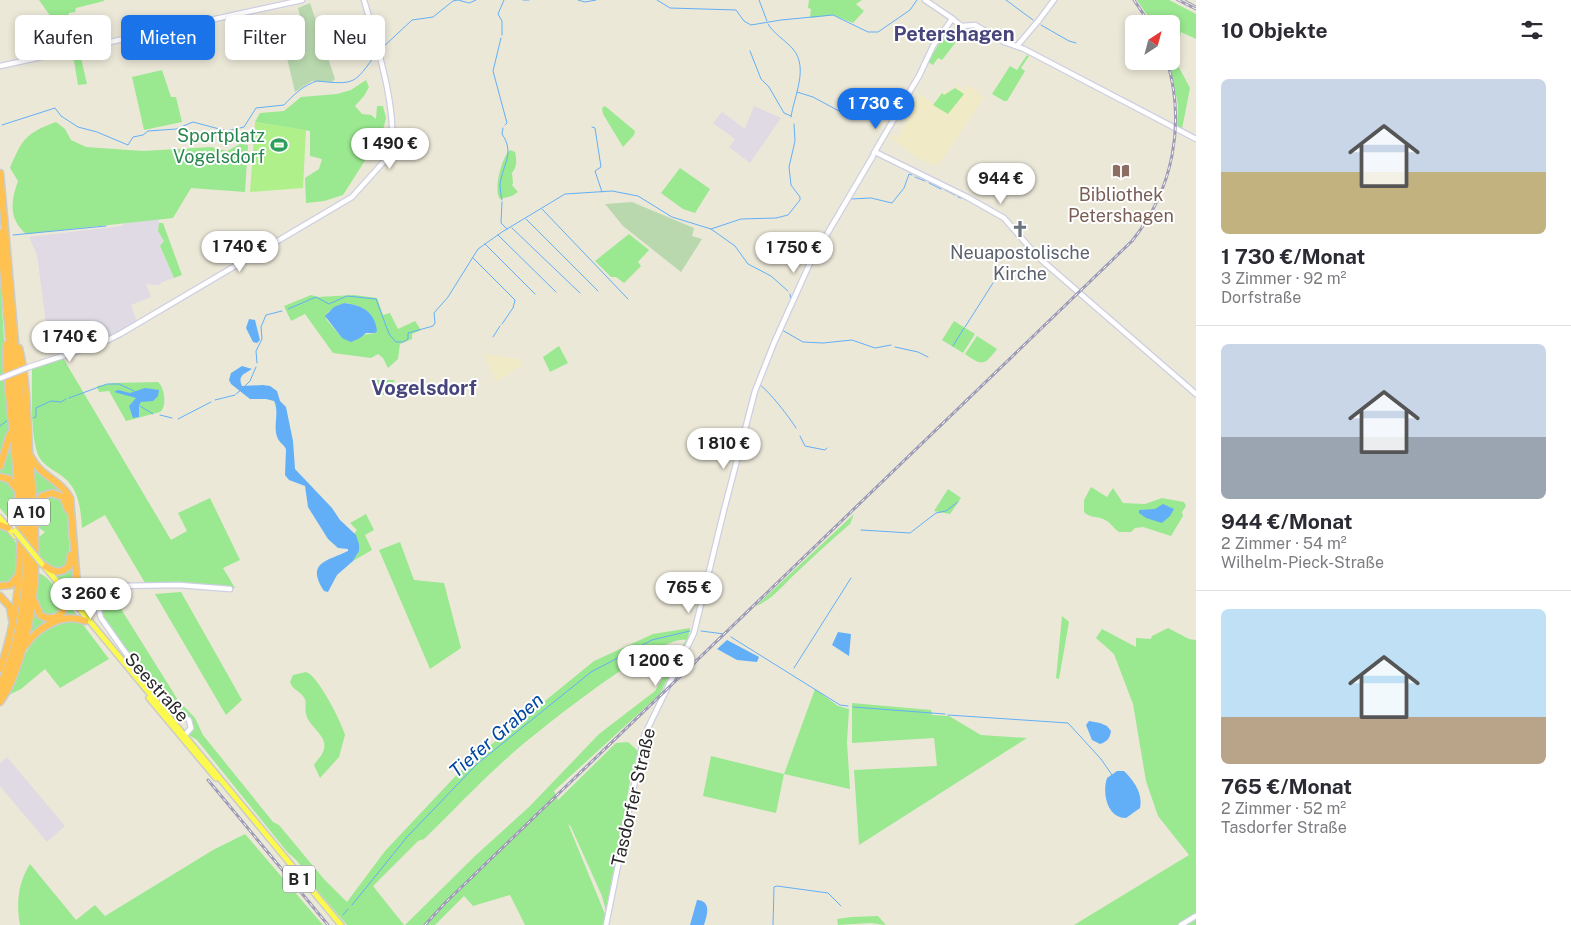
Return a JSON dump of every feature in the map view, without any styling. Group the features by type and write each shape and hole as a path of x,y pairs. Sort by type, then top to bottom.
{"highway":[{"name":"A 10","path":"0,172 26,528 24,595 18,628 0,685"},
{"name":"A 10","path":"0,234 11,325 30,527 31,568 29,596 20,643 0,696"},
{"path":"0,669 13,625 21,570 21,538 6,356 11,325"},
{"path":"0,702 13,678 23,648 34,598 36,550 21,355 11,325"},
{"path":"0,466 12,428"},
{"path":"30,454 40,471 63,487 70,498 79,608"},
{"path":"0,477 9,479 17,490"},
{"path":"34,511 38,500 49,493 60,495 67,505 71,559 69,566 57,572 42,566"},
{"path":"0,525 13,532"},
{"path":"0,586 10,585 17,579 21,570"},
{"path":"34,598 40,615 52,619 58,616 63,609 64,605 60,591"},
{"path":"0,596 10,607 13,625"},
{"path":"23,648 32,636 48,625 72,618 85,621"}],"main road":[{"name":"B 1","path":"0,513 13,532"},
{"name":"B 1","path":"0,518 79,608 341,925"},
{"name":"B 1","path":"42,566 60,591 337,925"}],"street":[{"path":"0,66 302,0"},
{"path":"0,378 102,343 121,334 352,197 388,157 392,132 380,54 364,0"},
{"path":"926,0 962,26 977,25 1004,42 1016,46 1196,139"},
{"path":"1016,46 1054,0"},
{"name":"Tasdorfer Straße","path":"606,925 644,736 650,720 694,633 721,518 756,387 808,269 919,76 933,46 952,19"},
{"path":"874,154 963,195 1004,218 1042,261 1196,394"},
{"name":"Seestraße","path":"184,735 191,728 189,720 169,706 125,652 101,618 99,610 100,600 107,590 118,586 179,585 230,589"},
{"path":"1181,925 1196,916"}],"shaded area":[{"path":"957,84 963,91 968,85 984,97 938,166 919,159 887,135 888,133 897,139 911,114 903,107 906,102 911,105 920,94 933,104 944,91 952,91"},
{"path":"754,106 781,118 750,163 729,147 735,139 713,123 722,112 745,129"},
{"path":"159,219 158,231 164,241 160,247 174,278 159,285 146,284 151,297 131,305 137,322 103,340 50,354 37,255 29,237 122,226 125,223"},
{"path":"484,354 520,359 522,365 496,382"},
{"path":"7,757 65,826 47,842 0,786 0,763"}],"green space":[{"path":"39,0 104,0 76,8 75,12 69,13 69,15 50,15"},
{"path":"809,0 862,0 856,4 864,11 853,23 833,15 810,18"},
{"path":"1137,0 1169,0 1196,14 1196,39 1181,32 1180,37 1180,15 1147,15"},
{"path":"310,3 315,18 315,60 329,60 335,79 332,82 312,81 295,92 287,60 305,60 305,15 300,15 298,8"},
{"path":"962,30 963,33 942,60 938,58 933,65 928,62 946,32 952,32 952,34 948,35 953,39 956,33 959,38"},
{"path":"1027,55 1029,56 1021,68 1025,71 1007,101 992,94 1010,66 1017,70"},
{"path":"74,60 81,60 87,84 78,85"},
{"path":"1180,69 1190,88 1182,129 1177,126 1178,105 1171,70"},
{"path":"162,70 171,97 176,97 182,122 144,130 132,77"},
{"path":"366,80 369,87 355,106 362,114 371,115 376,119 377,106 383,106 386,118 382,134 343,195 324,201 306,203 305,178 319,169 322,159 310,156 310,131 255,122 260,113 284,111 301,97 337,94 351,90"},
{"path":"955,88 964,94 948,114 933,105 942,93 944,95"},
{"path":"605,106 635,131 634,135 623,147 603,114 602,108"},
{"path":"56,122 65,129 71,140 86,147 143,151 211,147 227,151 240,144 248,145 245,192 191,188 173,218 26,234 16,222 14,215 13,202 18,181 10,168 26,138"},
{"name":"Sportplatz Vogelsdorf","path":"255,122 306,130 303,188 250,192"},
{"path":"510,150 515,152 516,155 515,168 512,173 512,185 518,192 512,196 500,199 497,189 499,174 504,159"},
{"path":"680,168 710,189 695,213 683,209 661,193"},
{"path":"632,202 694,228 692,236 702,239 681,272 623,226 605,204"},
{"path":"159,223 163,223 182,275 174,278 160,246 164,241 158,231"},
{"path":"629,234 649,250 638,262 641,266 624,283 616,277 611,277 595,261"},
{"path":"0,273 6,374 0,376"},
{"path":"311,295 318,297 354,295 377,298 383,315 390,313 398,329 415,321 421,330 412,334 412,339 400,344 398,359 388,368 383,358 378,354 371,358 333,353 305,314 291,321 284,306","holes":["344,303 362,308 371,315 374,320 375,333 342,338 326,319 328,312"]},
{"path":"954,321 975,334 963,353 942,340"},
{"path":"977,336 997,349 986,361 975,361 965,354"},
{"path":"559,346 568,363 550,372 543,357"},
{"path":"63,358 171,540 187,531 178,513 210,498 240,560 223,568 235,588 145,583 105,515 82,528 79,503 74,490 64,477 47,466 39,457 34,438 32,369"},
{"path":"6,378 9,431 0,464 0,381"},
{"path":"374,380 395,380 389,390 383,395 373,387"},
{"path":"158,382 164,393 164,406 162,410 126,421 109,391 99,392 97,386 114,383"},
{"path":"11,435 16,484 0,476 0,469"},
{"path":"33,464 56,483 68,498 52,491 35,505"},
{"path":"0,478 6,479 15,489 18,530 0,508"},
{"path":"1091,487 1107,497 1113,488 1123,503 1145,504 1162,498 1184,502 1186,506 1182,512 1183,516 1171,536 1143,527 1135,528 1131,532 1119,532 1106,520 1084,512 1084,500"},
{"path":"948,489 961,498 950,514 934,511"},
{"path":"46,495 59,496 67,510 70,559 69,563 61,570 47,565 39,556 39,537 45,532 39,528 37,510"},
{"path":"366,514 374,530 365,535 372,550 353,561 359,551 354,534 357,530 350,523"},
{"path":"854,514 850,524 772,596 756,606"},
{"path":"0,526 8,532 16,544 19,559 16,562 19,565 13,581 0,585"},
{"path":"400,542 414,580 444,583 461,648 430,669 379,550"},
{"path":"72,559 77,604 53,573 57,574"},
{"path":"38,573 49,580 61,595 63,604 58,615 43,616 36,600"},
{"path":"117,588 121,588 114,596 116,601 178,700 195,718 203,735 273,822 279,825 323,878 347,902 385,851 465,766 594,661 653,634 690,628 688,638 660,694 554,791 558,800 616,743 628,742 638,751 631,776 606,911 602,896 568,824 607,919 606,925 525,925 510,895 473,906 464,896 435,925 405,925 476,855 530,806 599,734 655,691 686,640 671,642 623,669 541,730 496,769 424,839 418,841 373,886 404,925 347,925 309,881 312,877 308,879 297,861 288,853 197,740 189,735 192,723 189,719 164,699 112,633 101,615 100,606 103,598"},
{"path":"181,592 242,700 226,715 155,594"},
{"path":"66,602 79,617 47,624 26,643 34,605 35,610 53,620"},
{"path":"1062,616 1069,622 1059,679 1056,678"},
{"path":"70,621 81,622 109,659 60,688 45,669 21,689 9,695 23,658 35,640 55,626"},
{"path":"1168,628 1189,639 1196,640 1196,925 1074,925 1189,855 1158,816 1146,781 1133,704 1114,654 1096,638 1102,629 1136,647 1136,638 1151,639 1152,636"},
{"path":"306,672 311,675 322,690 334,710 345,735 339,757 320,778 314,765 323,752 324,741 308,719 304,698 290,682 293,675"},
{"path":"815,689 838,706 849,709 847,742 850,789 784,774"},
{"path":"852,703 931,710 932,715 949,716 981,735 1027,738 859,845 854,770 937,766 934,738 852,743"},
{"path":"711,756 784,774 776,813 703,796"},
{"path":"245,834 323,925 20,925 19,893 23,878 30,864 76,920 95,905 105,916 213,850"},
{"path":"878,916 886,925 870,923 838,925 837,919 851,917"}],"water":[{"path":"344,303 356,305 366,310 373,318 377,331 375,333 366,333 351,342 342,338 325,316 334,307"},
{"path":"249,319 255,320 260,340 257,343 253,342 246,328"},
{"path":"242,366 252,369 241,377 242,386 270,386 277,391 280,401 286,407 293,441 295,469 332,508 340,520 356,535 359,551 353,561 337,575 328,592 324,591 319,581 318,568 327,560 348,551 348,549 338,548 328,539 308,507 305,486 289,480 285,475 286,449 276,434 276,406 274,401 250,399 231,384 229,380 231,373"},
{"path":"145,388 159,390 158,396 153,401 141,402 139,405 139,417 133,418 129,406 136,398 114,392 118,390 130,393"},
{"path":"1163,504 1174,509 1170,516 1162,523 1146,518 1139,513 1139,510 1155,509"},
{"path":"838,632 851,634 849,656 832,645"},
{"path":"727,640 759,657 757,662 737,660 717,649"},
{"path":"1089,721 1107,726 1111,731 1106,741 1100,744 1092,740 1086,725"},
{"path":"1117,771 1124,771 1128,775 1137,788 1140,797 1140,808 1126,818 1114,814 1106,797 1107,778"},
{"path":"697,900 702,901 707,906 704,925 690,925"}],"waterway":[{"path":"385,45 412,20 433,17 453,1 458,0 469,3 476,0"},
{"path":"502,35 502,21 498,14 504,0"},
{"path":"523,0 529,0"},
{"path":"578,0 585,2 596,0"},
{"path":"657,0 670,8 736,10 744,21 751,25 833,15 868,32 878,32 910,10 917,0"},
{"path":"759,0 767,21"},
{"path":"1006,0 1033,20"},
{"path":"768,24 793,49 800,65 799,82 791,117"},
{"path":"1041,25 1076,43"},
{"path":"501,38 493,71 507,123 505,125"},
{"path":"750,51 761,79 769,87 784,113 791,116"},
{"path":"2,125 55,108 61,116 78,127 97,132 128,145 133,137 143,135 148,131 176,129 193,122 227,131 244,127 256,108 284,105 299,91 312,83 317,81 340,83 353,80 358,77 371,60"},
{"path":"797,92 813,97 839,111"},
{"path":"711,229 741,219 776,218 788,215 800,200 800,197 791,185 789,167 795,141 794,124"},
{"path":"592,127 595,128 601,167 595,171 602,192"},
{"path":"502,200 500,184 508,153 508,147 502,134 503,128"},
{"path":"851,199 871,198 892,203 904,188 909,174 912,175"},
{"path":"915,177 925,181"},
{"path":"929,183 941,189"},
{"path":"945,190 955,195"},
{"path":"288,309 316,297 329,304 347,296 376,299 389,334 396,342 403,342 408,339 408,333 433,326 435,323 434,313 448,297 478,249 502,232 565,194 612,191 638,196 672,217 711,229 735,246 748,264 771,276 788,291"},
{"path":"502,202 501,223 507,229"},
{"path":"542,209 628,299"},
{"path":"526,219 598,291"},
{"path":"13,235 106,226"},
{"path":"512,228 580,293"},
{"path":"498,235 556,292"},
{"path":"485,244 535,294"},
{"path":"473,258 515,300 513,308 502,324"},
{"path":"965,327 993,283"},
{"path":"790,294 791,300"},
{"path":"257,363 256,351 262,339 261,327 266,315 282,311"},
{"path":"493,337 500,326"},
{"path":"953,346 964,328"},
{"path":"782,330 803,342 823,343 852,340 875,348 891,345"},
{"path":"895,347 918,352 928,357"},
{"path":"244,387 250,381 256,367"},
{"path":"69,398 107,384 119,384 134,391"},
{"path":"760,385 769,393 796,428"},
{"path":"236,394 241,390"},
{"path":"215,400 235,395"},
{"path":"33,418 36,417 36,408 51,401 61,402 66,399"},
{"path":"178,419 211,402"},
{"path":"140,406 153,414"},
{"path":"160,415 172,418"},
{"path":"0,426 8,420"},
{"path":"800,436 805,446 825,450 827,448"},
{"path":"861,530 910,533 936,513 946,511 958,502"},
{"path":"794,668 851,578"},
{"name":"Tiefer Graben","path":"352,905 407,837 477,764 591,672 652,640 690,631"},
{"name":"Tiefer Graben","path":"701,631 724,634"},
{"name":"Tiefer Graben","path":"731,637 840,705 848,706"},
{"name":"Tiefer Graben","path":"853,707 945,714"},
{"name":"Tiefer Graben","path":"948,715 1068,723 1101,759 1112,775"},
{"path":"773,925 774,887 777,886 828,893 841,906"},
{"name":"Tiefer Graben","path":"343,915 348,909"}],"tram line":[{"path":"1185,0 1196,6"}],"railway":[{"path":"1134,0 1144,15"},
{"path":"1178,0 1196,9"},
{"path":"425,925 445,903 1132,241 1146,221 1157,200 1172,156 1175,109 1173,85 1169,70"},
{"path":"208,780 328,925"}],"place":[{"name":"Sportplatz Vogelsdorf","path":"279,145"},
{"name":"Bibliothek Petershagen","path":"1121,171"},
{"name":"Neuapostolische Kirche","path":"1020,229"}],"district":[{"name":"Petershagen","path":"954,34"},
{"name":"Vogelsdorf","path":"424,388"}]}
